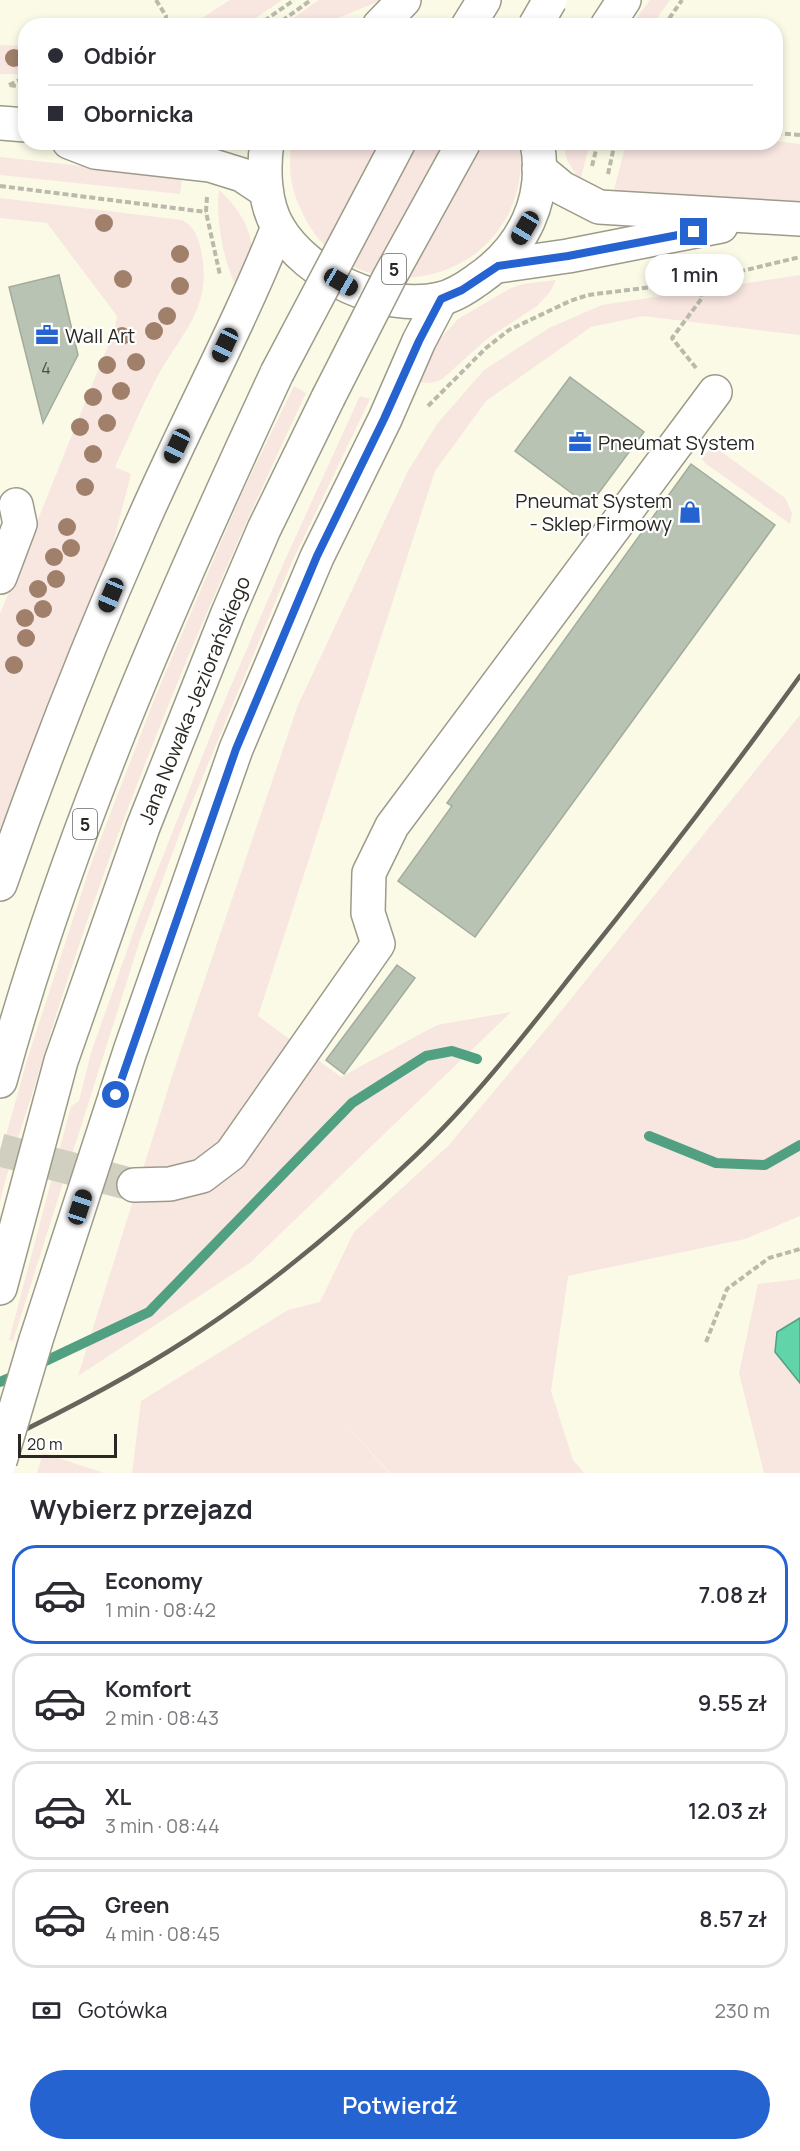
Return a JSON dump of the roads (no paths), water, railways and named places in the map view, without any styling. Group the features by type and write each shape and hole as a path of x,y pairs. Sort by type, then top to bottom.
{"main road":[{"path":"387,18 404,0"},
{"path":"473,18 484,0"},
{"path":"540,18 550,0"},
{"path":"612,18 624,0"},
{"path":"90,150 210,165 242,175 266,191"},
{"path":"267,150 266,191 278,226 303,255 354,290 406,303 441,299 462,290 498,266 515,244 528,221 538,186 538,156"},
{"name":"5","path":"0,1081 78,843 130,705 221,489 276,373 395,150"},
{"name":"Jana Nowaka-Jeziorańskiego","path":"0,1288 61,1061 142,827 228,613 264,529 327,398 389,278 460,150"},
{"path":"538,156 562,188 599,207 800,219"},
{"path":"498,266 568,256 764,218"},
{"path":"0,884 34,785 136,536 254,285 278,226"},
{"path":"0,1461 36,1341 130,1051 236,749 317,556 441,299"},
{"path":"134,1185 170,1184 202,1176 231,1154 378,944 368,914 369,873 392,826 715,392"},
{"path":"0,577 20,524 16,505"}],"waterway":[{"path":"35,1366 149,1312 352,1103 426,1056 452,1051 477,1059"},
{"path":"649,1136 716,1163 765,1165 800,1145"},
{"path":"0,1382 18,1374"}],"tunnel":[{"path":"0,1150 134,1185"}],"railway":[{"path":"0,1442 119,1381 218,1319 306,1252 416,1155 479,1089 537,1019 689,826 800,676"}],"place":[{"name":"Wall Art","path":"47,335"},
{"name":"Pneumat System","path":"580,442"},
{"name":"Pneumat System - Sklep Firmowy","path":"690,512"}]}
